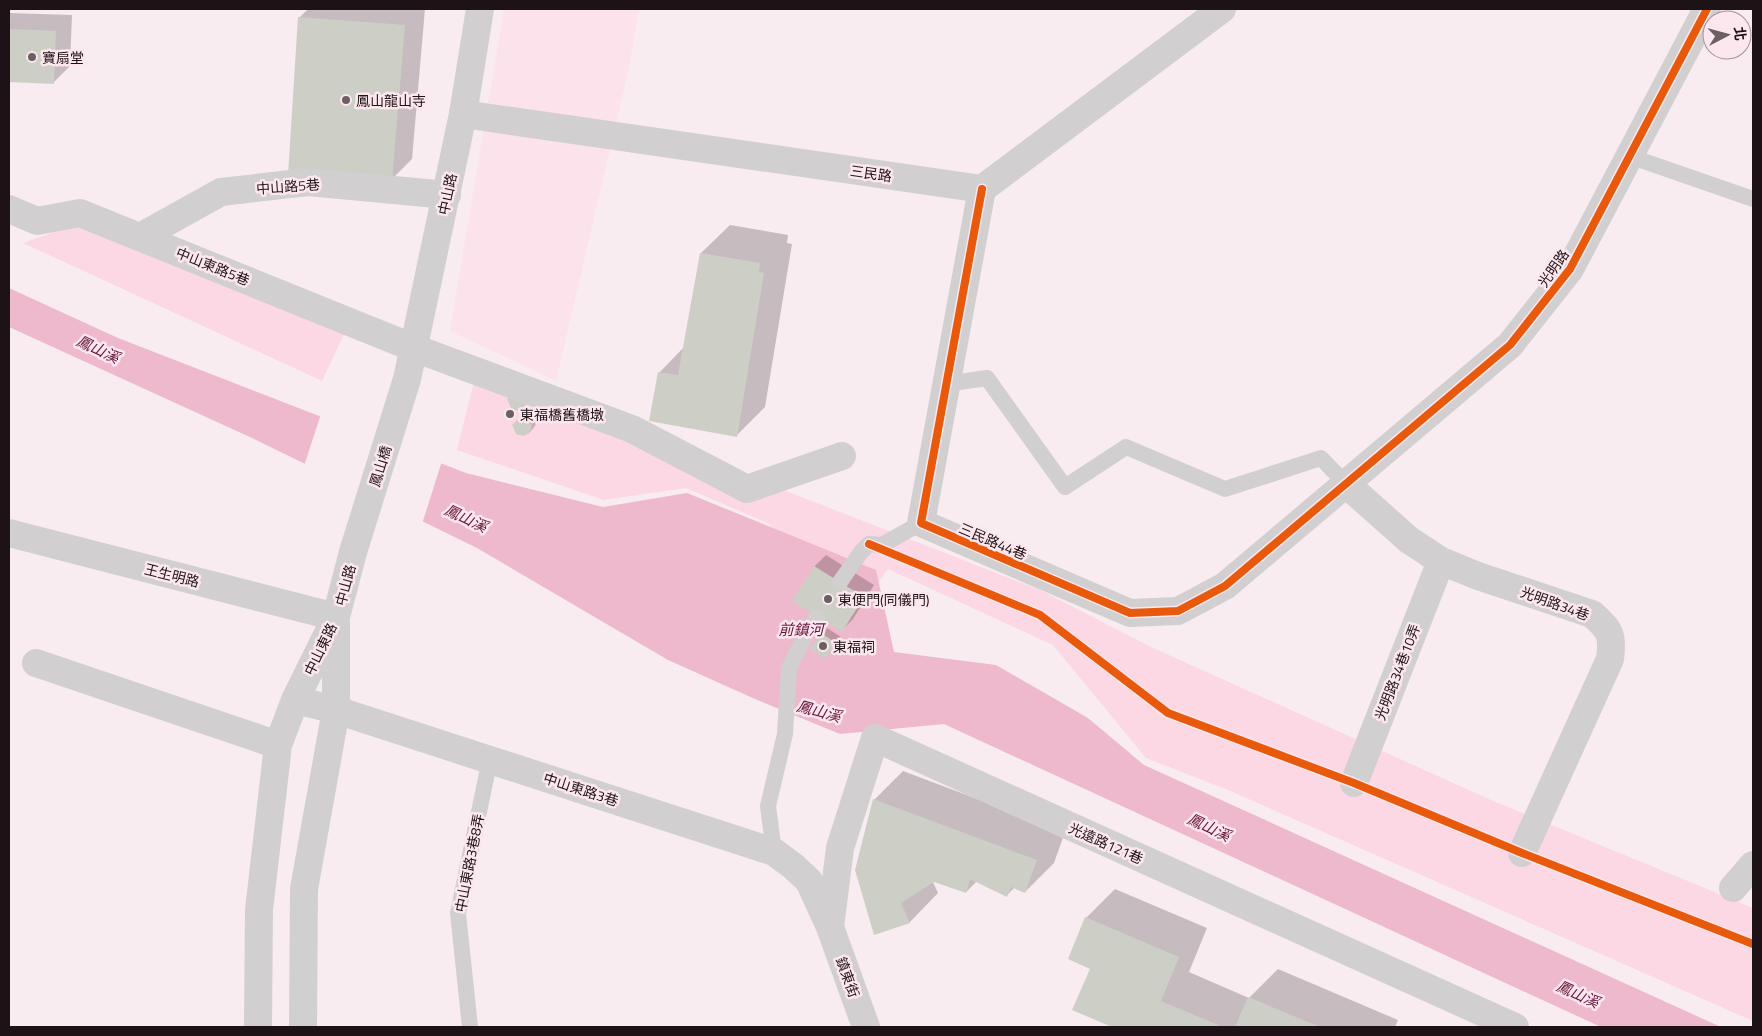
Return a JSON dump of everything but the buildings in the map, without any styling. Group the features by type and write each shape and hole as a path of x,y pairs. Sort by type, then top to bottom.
{"street":[{"name":"中山路","path":"408,379 463,114 480,9"},
{"path":"921,524 982,189 1222,9"},
{"name":"光明路","path":"1346,484 1510,345 1570,269 1707,9"},
{"name":"三民路","path":"463,114 982,189"},
{"name":"中山路5巷","path":"140,237 221,192 308,182 446,195"},
{"name":"中山東路5巷","path":"9,209 37,221 80,213 414,348 632,430 747,488 842,456"},
{"name":"鳳山橋","path":"353,552 408,379"},
{"name":"三民路44巷","path":"921,524 1130,613 1178,611 1225,586 1346,484"},
{"name":"光明路34巷","path":"1346,484 1409,540 1441,561 1478,576 1592,614 1605,625 1612,642 1610,659 1522,852"},
{"name":"王生明路","path":"9,533 336,617"},
{"name":"中山路","path":"336,617 353,552"},
{"name":"光明路34巷10弄","path":"1354,783 1441,561"},
{"name":"中山東路","path":"258,1027 259,910 278,745 295,700 336,617"},
{"name":"中山東路","path":"303,1027 304,889 336,710 336,617"},
{"path":"36,663 278,745"},
{"name":"中山東路3巷","path":"295,700 336,710 774,852 809,881 830,927"},
{"name":"光遠路121巷","path":"830,927 840,848 875,738 1515,1027"},
{"path":"1733,888 1753,865"},
{"name":"鎮東街","path":"830,927 866,1027"}],"lane":[{"path":"1629,156 1753,200"},
{"path":"946,384 987,378 1065,487 1126,447 1225,489 1321,458 1346,484"},
{"path":"840,582 860,552 869,544 882,545 921,524"},
{"path":"774,852 768,806 785,734 789,668 809,628 817,617"},
{"name":"中山東路3巷8弄","path":"470,1027 458,913 490,759"}],"shaded area":[{"path":"504,9 639,9 628,72 556,381 450,331"},
{"path":"80,223 344,334 322,381 23,243"},
{"path":"474,382 717,464 1040,590 1151,647 1491,800 1753,908 1753,1021 1228,790 1146,758 1053,645 888,569 868,596 726,585 772,525 686,488 604,500 457,450"}],"water":[{"name":"前鎮河","path":"9,288 118,338 466,473 603,507 687,493 876,570 894,652 996,665 1088,718 1144,765 1721,1027 1601,1027 944,724 840,734 755,699 668,660 477,548 252,438 9,327"}],"pier":[{"path":"321,414 442,461 422,524 304,466"}],"cycle path":[{"path":"982,189 921,523 1130,613 1178,611 1225,586 1510,345 1570,269 1707,9"},
{"path":"869,544 1040,615 1168,713 1354,783 1522,853 1753,944"}],"place":[{"name":"寶扇堂","path":"32,57"},
{"name":"鳳山龍山寺","path":"346,100"},
{"name":"東福橋舊橋墩","path":"510,414"},
{"name":"東便門(同儀門)","path":"828,599"},
{"name":"東福祠","path":"823,646"}],"water label":[{"name":"鳳山溪","path":"98,349"},
{"name":"鳳山溪","path":"466,518"},
{"name":"鳳山溪","path":"819,711"},
{"name":"鳳山溪","path":"1209,827"},
{"name":"鳳山溪","path":"1578,994"}]}
